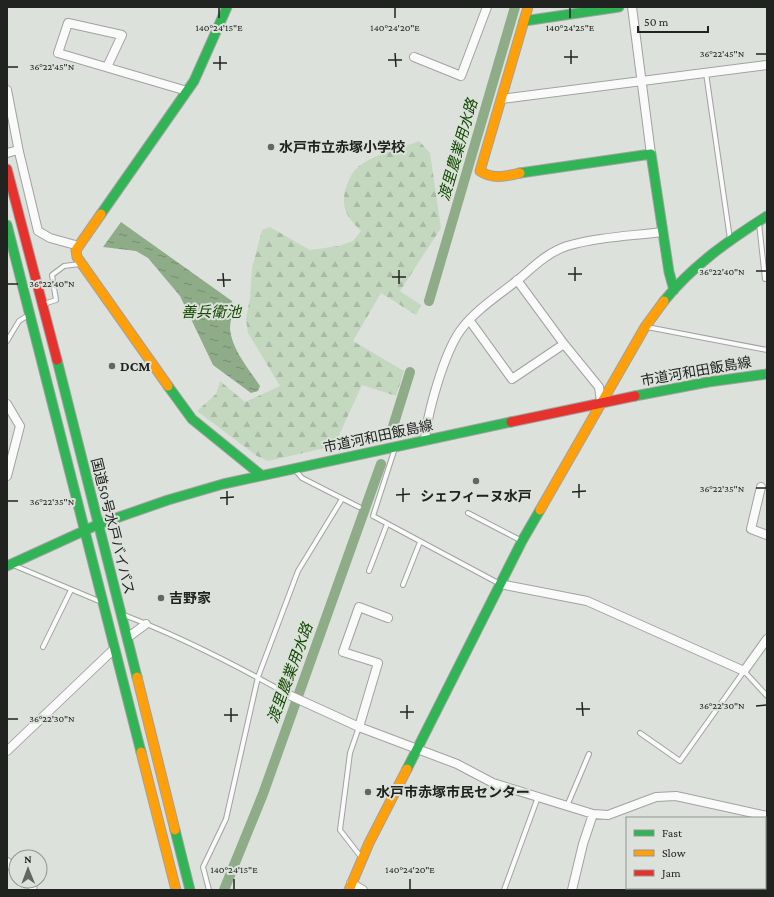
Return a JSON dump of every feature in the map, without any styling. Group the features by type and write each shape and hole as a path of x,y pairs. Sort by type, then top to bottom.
{"main road":[{"path":"227,7 203,63 187,91 76,250 77,257 81,264 192,418 261,475"},
{"path":"528,7 480,171 487,176 496,177 652,154 669,272 674,290"},
{"path":"524,21 619,7"},
{"name":"国道50号水戸バイパス","path":"7,169 99,524 118,612 127,638 190,890"},
{"path":"350,887 362,858 522,541 645,327 652,316 674,290 703,261 730,239 763,218"},
{"name":"国道50号水戸バイパス","path":"7,225 84,530 105,604 114,649 176,890"},
{"name":"市道河和田飯島線","path":"9,565 99,524 168,500 261,475 601,402 708,382 767,374"}],"street":[{"path":"414,57 461,76 487,7"},
{"path":"632,7 652,154"},
{"path":"107,67 122,34 68,23 58,53 187,91"},
{"path":"501,99 767,65"},
{"path":"7,90 18,150 38,231 50,238 79,246"},
{"path":"7,153 18,150"},
{"path":"425,441 426,424 449,356 460,332 470,321 546,256 565,247 586,242 663,232"},
{"path":"517,280 564,344 599,387 601,402"},
{"path":"470,321 512,379 564,344"},
{"path":"7,404 20,426 7,476"},
{"path":"761,488 751,529 767,535"},
{"path":"500,584 587,601 744,671 764,650 767,639"},
{"path":"359,727 378,664 343,652 359,606 388,618"},
{"path":"127,638 146,624"},
{"path":"7,751 114,649"},
{"path":"289,695 359,727 457,764 492,783 593,814 608,815 656,797 676,796 767,816"},
{"path":"572,890 583,844 593,814"},
{"path":"350,887 363,890"}],"lane":[{"path":"706,73 730,239"},
{"path":"763,218 765,278 767,278"},
{"path":"42,304 56,300 52,276 64,266 81,264"},
{"path":"7,342 19,321 29,314"},
{"path":"645,327 767,350"},
{"path":"395,447 373,516 500,584"},
{"path":"293,468 302,478 359,507"},
{"path":"209,890 203,867 226,819 258,677 298,571 342,499"},
{"path":"468,513 522,541"},
{"path":"369,571 387,524"},
{"path":"403,585 420,542"},
{"path":"9,565 105,604"},
{"path":"43,647 71,590"},
{"path":"118,612 258,677 289,695"},
{"path":"640,733 680,760 744,671 767,696"},
{"path":"359,727 350,753 340,830 362,858"},
{"path":"567,806 589,754"},
{"path":"504,890 538,797"}],"green space":[{"path":"419,141 430,153 441,228 400,291 421,305 416,315 381,293 353,341 404,371 396,396 362,385 334,446 268,461 257,456 197,411 216,394 220,381 245,402 280,386 248,333 246,319 250,298 252,268 262,230 270,227 310,250 339,246 353,241 361,231 352,222 344,203 345,191 352,173 370,159"}],"water":[{"name":"善兵衛池","path":"121,222 232,301 233,308 230,329 231,337 237,352 260,386 258,391 251,393 213,365 180,296 148,258 136,251 103,247"}],"waterway":[{"name":"渡里農業用水路","path":"429,301 515,7"},
{"name":"渡里農業用水路","path":"390,436 410,372"},
{"name":"渡里農業用水路","path":"224,890 263,794 381,464"}],"traffic: fast":[{"path":"101,214 194,81 227,7"},
{"path":"524,21 619,7"},
{"path":"520,173 651,154 669,272 674,290"},
{"path":"664,301 687,276 712,254 767,216"},
{"path":"7,225 141,752"},
{"path":"57,360 137,677"},
{"path":"635,396 708,382 767,374"},
{"path":"168,386 192,419 261,475"},
{"path":"7,566 99,524 168,500 223,484 511,422"},
{"path":"407,769 522,541 540,510"},
{"path":"175,830 190,890"}],"traffic: slow":[{"path":"520,173 505,176 490,176 480,171 528,7"},
{"path":"101,214 76,250 77,257 168,386"},
{"path":"540,510 645,327 664,301"},
{"path":"137,677 175,830"},
{"path":"141,752 176,890"},
{"path":"349,890 369,843 407,769"}],"traffic: jam":[{"path":"7,169 57,360"},
{"path":"511,422 635,396"}],"place":[{"name":"水戸市立赤塚小学校","path":"271,147"},
{"name":"DCM","path":"112,366"},
{"name":"シェフィーヌ水戸","path":"476,481"},
{"name":"吉野家","path":"161,598"},
{"name":"水戸市赤塚市民センター","path":"368,792"}]}
